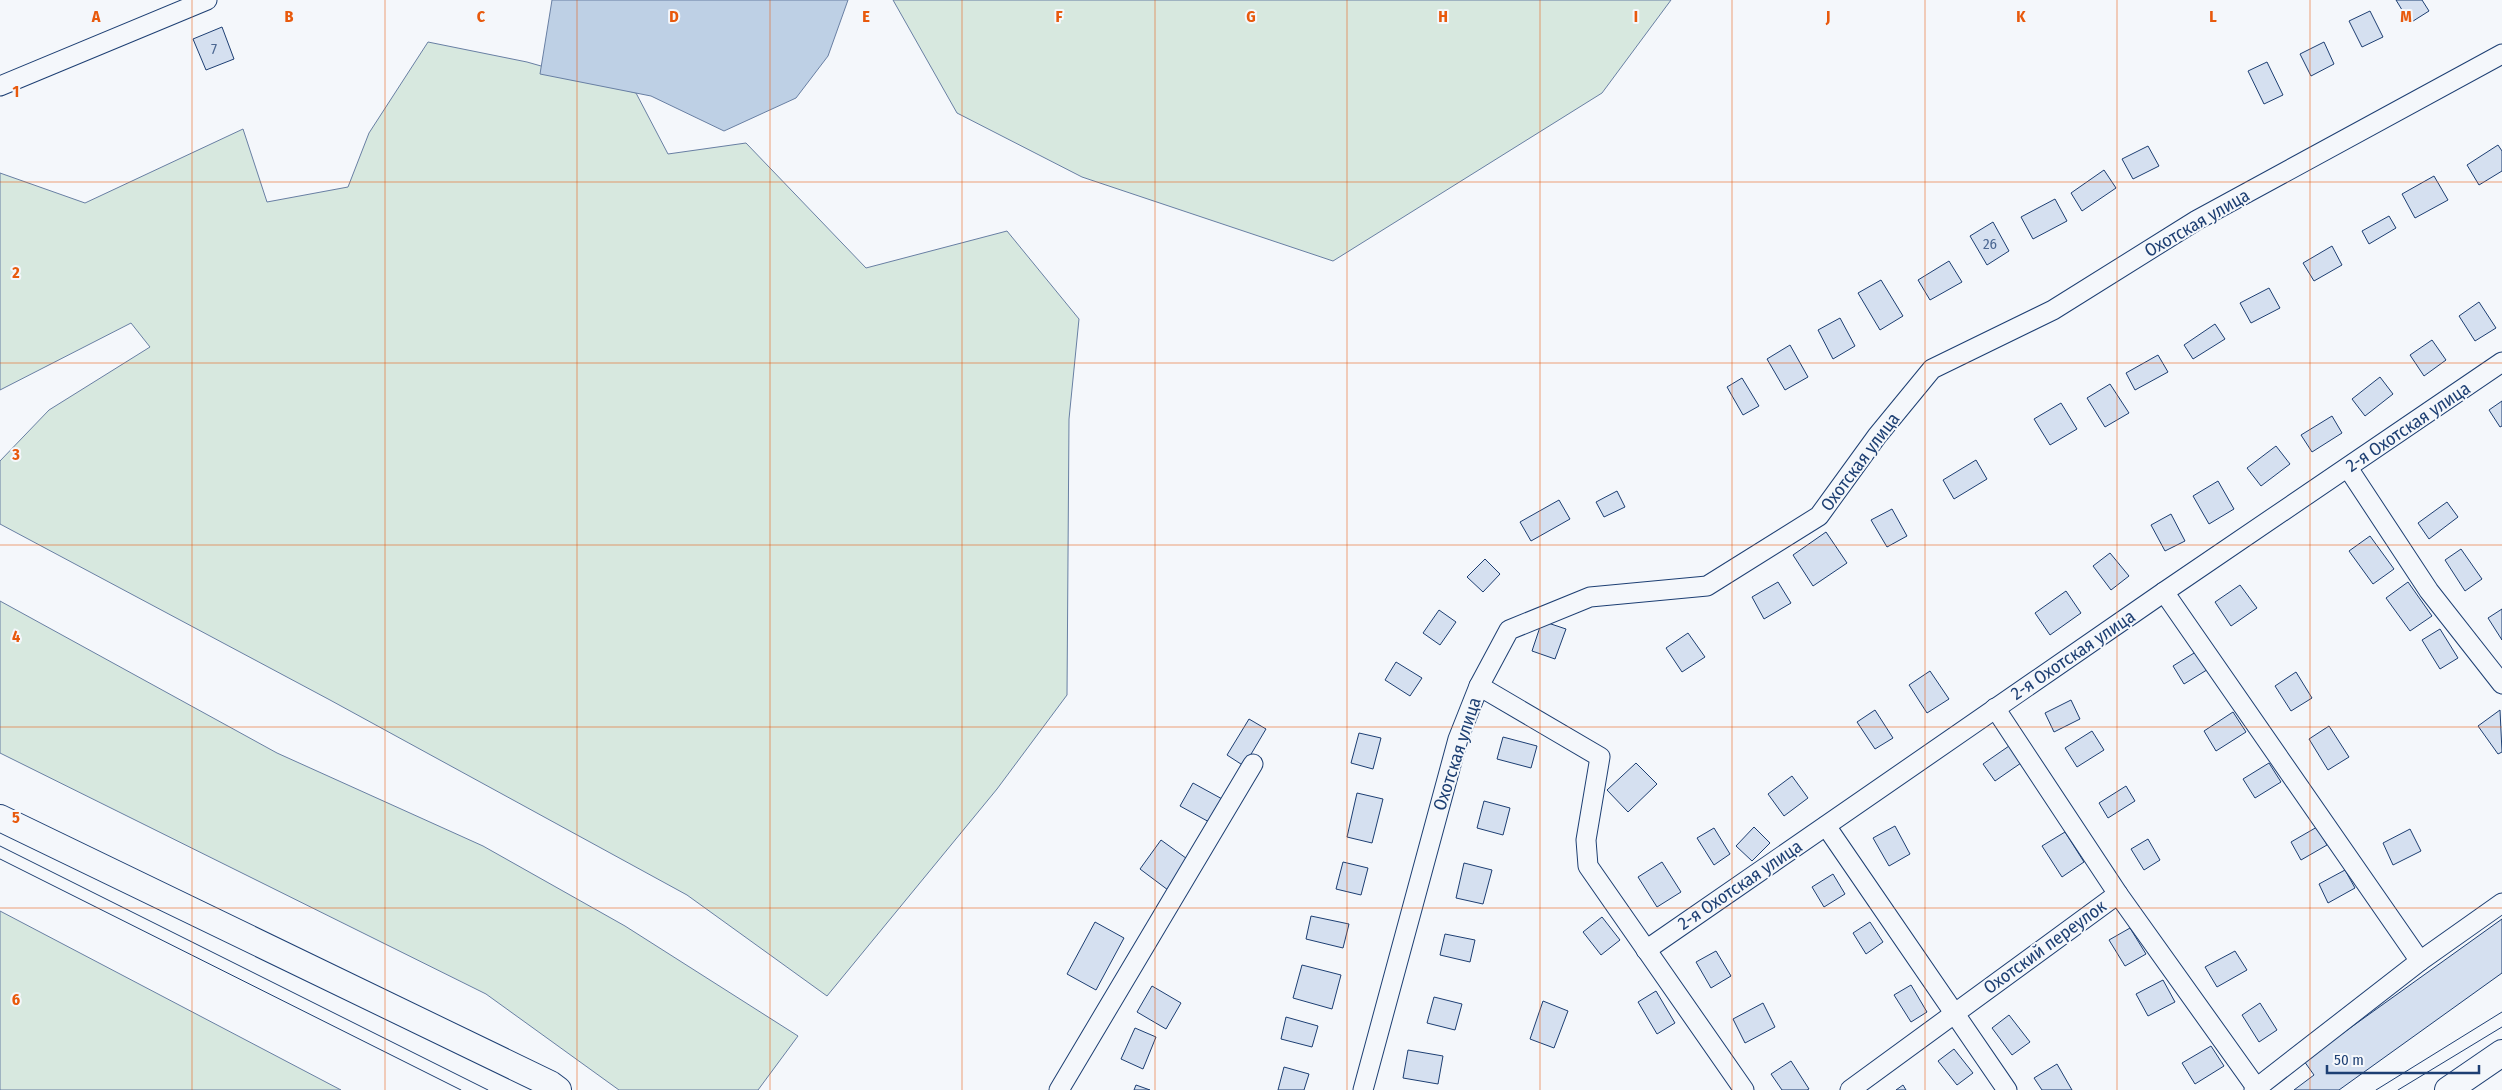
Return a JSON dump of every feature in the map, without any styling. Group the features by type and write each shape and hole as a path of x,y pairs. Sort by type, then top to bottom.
{"main road":[{"path":"0,818 541,1080 558,1090"},
{"path":"2448,1090 2502,1053"}],"street":[{"path":"0,86 207,0"},
{"name":"Охотская улица","path":"1363,1090 1458,739 1479,686 1509,630 1590,598 1707,586 1819,516 1877,436 1932,369 2053,310 2198,220 2502,54"},
{"name":"2-я Охотская улица","path":"1646,950 1995,708 2502,362"},
{"path":"2348,468 2429,592 2502,684"},
{"path":"2164,592 2420,961"},
{"path":"1479,686 1600,757 1586,840 1588,866 1744,1090"},
{"path":"1995,708 2118,894"},
{"path":"1059,1090 1252,764"},
{"path":"1826,826 2007,1090"},
{"name":"Охотский переулок","path":"1850,1090 2118,894 2256,1089"},
{"path":"2256,1089 2420,961 2502,903"}],"shaded area":[{"path":"893,0 1671,0 1602,93 1333,261 1082,177 957,113"},
{"path":"428,42 527,62 636,93 668,154 746,143 866,268 1007,231 1079,319 1069,419 1067,695 997,789 827,996 687,895 330,700 0,524 0,461 49,410 150,347 131,323 0,390 0,173 85,203 243,129 267,202 348,187 369,133"},
{"path":"0,601 277,753 483,846 625,926 798,1036 758,1090 619,1090 486,994 0,753"},
{"path":"0,911 341,1090 0,1090"}],"water":[{"path":"552,0 848,0 828,56 796,98 724,131 651,96 540,74"}],"building":[{"path":"2396,0 2422,0 2429,11 2410,23"},
{"path":"2370,11 2383,37 2362,47 2349,21"},
{"path":"222,27 234,59 206,70 193,39"},
{"path":"2324,42 2334,64 2311,76 2300,54"},
{"path":"2267,62 2283,95 2264,104 2248,71"},
{"path":"2498,145 2502,151 2502,171 2479,185 2467,165"},
{"path":"2148,146 2159,166 2133,179 2122,159"},
{"path":"2104,170 2116,188 2082,211 2071,193"},
{"path":"2434,176 2448,200 2415,218 2402,194"},
{"path":"2055,199 2067,221 2033,239 2021,217"},
{"path":"2389,216 2396,228 2369,244 2362,231"},
{"path":"1993,222 2009,251 1987,265 1970,236"},
{"path":"2332,246 2342,265 2314,281 2303,263"},
{"path":"1949,261 1962,282 1930,300 1918,280"},
{"path":"1881,280 1903,316 1880,330 1858,293"},
{"path":"2269,288 2280,308 2251,323 2240,303"},
{"path":"2479,302 2496,328 2475,341 2459,316"},
{"path":"1840,318 1855,346 1833,359 1818,330"},
{"path":"2215,324 2225,339 2193,359 2184,345"},
{"path":"2432,340 2446,360 2424,376 2410,355"},
{"path":"1790,345 1808,377 1785,390 1767,359"},
{"path":"2158,355 2168,372 2135,390 2126,373"},
{"path":"2380,377 2393,394 2365,416 2352,399"},
{"path":"1742,378 1759,406 1743,415 1727,387"},
{"path":"2110,384 2129,413 2105,427 2087,398"},
{"path":"2502,401 2502,426 2500,427 2489,410"},
{"path":"2061,403 2077,429 2050,445 2034,419"},
{"path":"2332,416 2342,433 2312,452 2301,435"},
{"path":"2276,446 2290,464 2261,486 2247,468"},
{"path":"1976,460 1987,479 1954,499 1943,480"},
{"path":"2218,481 2234,509 2209,524 2193,496"},
{"path":"1617,491 1625,507 1604,517 1596,502"},
{"path":"1559,500 1570,519 1531,541 1520,522"},
{"path":"2447,502 2458,517 2429,539 2418,523"},
{"path":"1892,509 1907,536 1887,547 1871,520"},
{"path":"2171,514 2185,541 2165,551 2151,525"},
{"path":"1826,532 1847,563 1813,586 1793,555"},
{"path":"2370,536 2394,569 2373,584 2349,551"},
{"path":"2461,549 2482,579 2465,591 2445,560"},
{"path":"2110,553 2129,576 2111,590 2093,566"},
{"path":"1485,559 1500,574 1483,592 1467,577"},
{"path":"1778,582 1791,603 1764,619 1752,597"},
{"path":"2408,582 2432,616 2410,631 2386,598"},
{"path":"2240,585 2257,608 2231,626 2215,602"},
{"path":"2066,591 2081,613 2050,635 2035,613"},
{"path":"2502,609 2502,640 2488,618"},
{"path":"1439,610 1456,622 1440,645 1423,633"},
{"path":"1542,621 1566,629 1555,659 1532,651"},
{"path":"2440,629 2458,658 2440,669 2422,640"},
{"path":"1688,633 1705,657 1682,672 1666,648"},
{"path":"2199,650 2210,668 2184,684 2173,666"},
{"path":"1396,662 1422,678 1410,696 1385,680"},
{"path":"1930,671 1949,699 1927,713 1909,685"},
{"path":"2296,672 2312,698 2291,711 2275,686"},
{"path":"2071,700 2080,719 2054,732 2045,713"},
{"path":"1875,710 1893,738 1875,749 1857,722"},
{"path":"2500,710 2502,752 2498,754 2478,726"},
{"path":"2233,712 2246,732 2216,751 2204,731"},
{"path":"1249,719 1266,729 1244,766 1227,755"},
{"path":"2329,726 2349,757 2328,770 2309,739"},
{"path":"2092,731 2104,750 2077,767 2065,748"},
{"path":"1359,733 1381,738 1373,769 1351,763"},
{"path":"1503,737 1537,746 1531,768 1497,759"},
{"path":"2009,746 2021,763 1995,781 1983,764"},
{"path":"1636,763 1657,784 1628,812 1607,790"},
{"path":"2269,763 2281,782 2255,798 2243,779"},
{"path":"1792,776 1808,798 1784,816 1768,794"},
{"path":"1193,783 1224,800 1211,823 1180,806"},
{"path":"2126,786 2135,801 2108,818 2099,803"},
{"path":"1357,793 1383,799 1372,843 1347,837"},
{"path":"1484,801 1510,808 1503,835 1477,828"},
{"path":"1895,826 1910,854 1889,866 1873,838"},
{"path":"1754,827 1770,843 1752,861 1736,846"},
{"path":"2317,827 2327,845 2301,860 2291,842"},
{"path":"1714,828 1730,854 1714,865 1697,838"},
{"path":"2410,829 2421,851 2393,865 2383,843"},
{"path":"2065,832 2084,862 2062,877 2042,846"},
{"path":"2148,839 2160,860 2144,870 2131,849"},
{"path":"1161,840 1190,861 1168,890 1140,869"},
{"path":"1343,862 1368,868 1361,895 1336,889"},
{"path":"1662,862 1681,892 1657,907 1638,877"},
{"path":"1464,863 1492,870 1483,904 1456,898"},
{"path":"2345,870 2355,888 2328,903 2319,884"},
{"path":"1833,874 1845,894 1824,907 1812,887"},
{"path":"1311,916 1349,924 1343,948 1306,939"},
{"path":"1602,917 1620,940 1601,955 1583,932"},
{"path":"2502,919 2502,973 2339,1090 2294,1090 2314,1075 2304,1061"},
{"path":"1095,922 1124,938 1096,990 1067,974"},
{"path":"1870,922 1883,942 1866,954 1853,933"},
{"path":"2130,928 2146,954 2125,966 2109,940"},
{"path":"1445,934 1475,940 1470,962 1440,955"},
{"path":"1716,951 1731,976 1711,988 1696,962"},
{"path":"2235,951 2247,970 2217,987 2205,967"},
{"path":"1302,965 1341,975 1332,1009 1293,998"},
{"path":"2163,980 2175,1002 2148,1016 2136,994"},
{"path":"1911,985 1927,1012 1911,1022 1894,995"},
{"path":"1152,986 1181,1003 1166,1029 1137,1012"},
{"path":"1656,991 1675,1023 1657,1034 1638,1002"},
{"path":"1434,997 1462,1004 1455,1030 1427,1023"},
{"path":"1543,1001 1568,1011 1554,1048 1530,1039"},
{"path":"1763,1003 1775,1027 1745,1043 1733,1019"},
{"path":"2260,1003 2277,1030 2259,1042 2242,1015"},
{"path":"2009,1015 2030,1042 2012,1055 1992,1028"},
{"path":"1286,1017 1318,1026 1312,1047 1281,1039"},
{"path":"1135,1028 1156,1037 1143,1069 1121,1059"},
{"path":"2211,1046 2224,1066 2195,1084 2182,1063"},
{"path":"1954,1049 1973,1073 1957,1085 1938,1061"},
{"path":"1408,1050 1443,1056 1438,1084 1403,1078"},
{"path":"1791,1061 1809,1089 1782,1090 1771,1074"},
{"path":"2057,1064 2072,1090 2042,1090 2034,1078"},
{"path":"1284,1067 1309,1074 1304,1090 1278,1090"},
{"path":"1136,1085 1150,1090 1134,1090"},
{"path":"1903,1085 1906,1090 1896,1090"}],"tram line":[{"path":"0,846 488,1090"},
{"path":"0,859 461,1090"},
{"path":"2376,1090 2502,1012"},
{"path":"2398,1090 2502,1027"}]}
